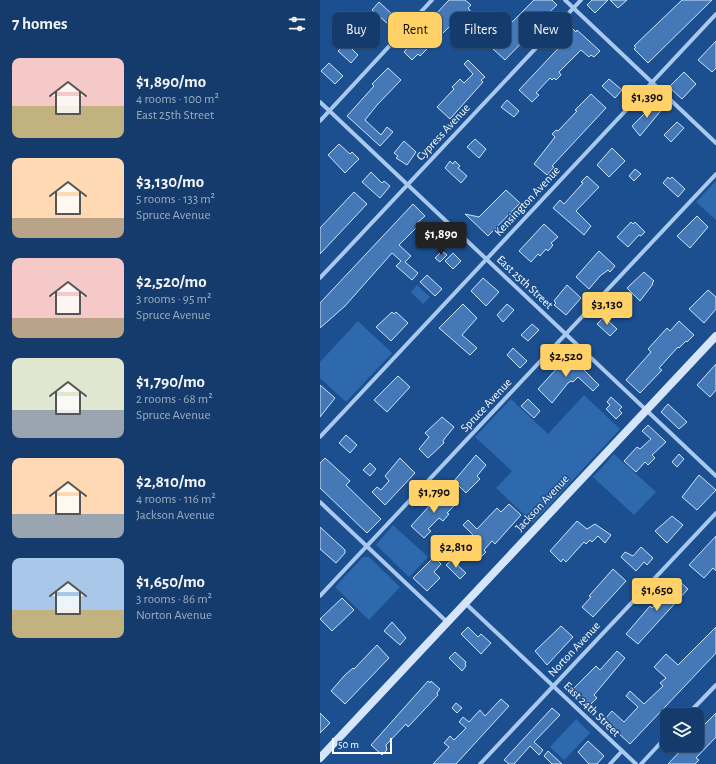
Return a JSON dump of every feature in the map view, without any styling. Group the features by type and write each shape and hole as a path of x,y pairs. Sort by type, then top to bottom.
{"street":[{"path":"320,121 432,0"},
{"path":"565,0 716,143"},
{"name":"Cypress Avenue","path":"320,278 581,0"},
{"name":"Kensington Avenue","path":"320,437 716,14"},
{"name":"East 25th Street","path":"320,102 716,476"},
{"name":"Spruce Avenue","path":"320,596 716,174"},
{"name":"Jackson Avenue","path":"320,758 716,336"},
{"path":"320,502 447,622"},
{"name":"Norton Avenue","path":"480,764 716,513"},
{"name":"East 24th Street","path":"465,603 636,764"},
{"path":"694,708 716,685"},
{"path":"641,764 660,744"},
{"path":"610,764 622,751"}],"shaded area":[{"path":"716,181 716,220 696,202"},
{"path":"417,285 430,297 423,304 411,292"},
{"path":"358,321 392,353 346,402 320,378 320,362"},
{"path":"584,395 620,429 533,523 496,488 512,471 475,437 511,399 548,434"},
{"path":"614,454 656,492 634,515 593,477"},
{"path":"393,525 428,557 409,577 376,545"},
{"path":"363,557 369,557 400,587 369,620 335,587"},
{"path":"576,719 590,733 564,760 550,747"}],"building":[{"path":"449,0 465,0 471,5 468,8 471,12 450,12 450,26 442,34 442,12 438,12"},
{"path":"534,0 552,0 557,5 550,12 522,12"},
{"path":"592,0 608,0 595,13 587,5"},
{"path":"610,0 627,0 618,8"},
{"path":"682,0 712,0 648,63 634,49 636,47 634,46"},
{"path":"379,2 390,12 388,12 388,24 380,17 380,12 374,12 372,10"},
{"path":"519,15 519,45 505,60 492,48 511,48 511,23"},
{"path":"573,29 576,32 577,30 600,51 594,57 591,55 589,57 581,50 559,72 561,75 556,80 554,78 552,80 550,78 536,93 539,95 532,102 519,90 559,48 572,48"},
{"path":"716,41 716,68 712,72 698,60"},
{"path":"341,48 351,48 358,55 351,63 338,51"},
{"path":"407,48 428,48 420,56 418,54 412,60 404,52"},
{"path":"468,60 485,77 481,80 483,82 450,119 437,107 454,89 452,87 460,79 464,83 473,74 464,64"},
{"path":"329,63 343,76 335,84 321,71"},
{"path":"388,68 401,80 365,120 381,135 387,127 393,132 380,146 347,116 374,86 372,84"},
{"path":"684,72 696,84 682,99 669,87"},
{"path":"609,79 622,90 615,98 602,86"},
{"path":"591,94 606,108 552,166 554,167 547,175 534,164 555,137 552,134 556,130 558,131 577,111 575,110"},
{"path":"507,100 519,111 514,117 501,107"},
{"path":"656,102 663,108 640,136 632,126"},
{"path":"677,122 684,128 671,142 664,135"},
{"path":"475,139 486,149 479,158 467,147"},
{"path":"404,141 416,152 407,165 396,158 398,156 394,153"},
{"path":"339,144 350,154 352,152 359,159 345,173 328,155"},
{"path":"612,148 625,161 609,177 597,165"},
{"path":"450,161 453,164 455,161 460,166 458,168 467,176 461,183 445,168"},
{"path":"635,169 641,174 634,181 629,176"},
{"path":"371,172 382,183 384,181 390,186 380,198 362,182"},
{"path":"587,176 599,187 576,211 591,226 584,235 553,208 560,200 564,204 583,183 581,182"},
{"path":"668,177 670,179 672,177 685,189 678,197 663,183"},
{"path":"506,190 520,203 488,236 465,214 479,217"},
{"path":"354,192 367,204 320,254 320,228"},
{"path":"413,204 425,216 418,222 420,224 399,245 411,256 405,262 418,273 412,280 396,266 401,261 392,253 345,306 320,328 320,303"},
{"path":"697,216 708,227 690,248 677,236"},
{"path":"631,222 633,224 635,222 645,232 641,236 639,235 628,247 617,237"},
{"path":"435,224 444,234 435,246 425,236"},
{"path":"544,224 558,237 551,243 553,245 548,251 546,249 540,256 538,254 531,262 519,251"},
{"path":"442,251 447,255 440,262 435,258"},
{"path":"599,251 615,266 610,272 608,270 600,276 589,289 576,277"},
{"path":"453,253 461,261 453,269 445,261"},
{"path":"644,272 654,281 640,301 627,288"},
{"path":"427,275 442,289 435,296 420,282"},
{"path":"483,278 499,292 486,306 471,291"},
{"path":"567,285 581,298 566,315 554,305 556,303 554,301"},
{"path":"708,290 716,297 716,309 704,323 689,309"},
{"path":"463,304 477,318 462,335 477,348 470,355 439,328"},
{"path":"507,304 514,310 503,322 497,315"},
{"path":"392,312 394,314 396,312 408,323 391,341 376,327"},
{"path":"604,317 617,329 610,336 597,324"},
{"path":"679,321 694,335 679,348 678,347 659,368 662,370 640,393 626,380 651,352 648,349 667,328 670,331"},
{"path":"532,324 539,330 528,341 521,335"},
{"path":"513,348 527,361 520,368 507,355"},
{"path":"571,353 586,367 584,370 599,385 593,391 578,377 573,382 571,381 568,383 552,403 538,389"},
{"path":"716,364 716,390 710,397 697,385"},
{"path":"398,376 410,387 387,412 374,400"},
{"path":"320,385 335,398 320,417"},
{"path":"611,397 622,407 619,410 622,413 616,419 606,409 610,405 607,402"},
{"path":"528,399 540,411 534,418 521,406"},
{"path":"668,404 687,422 679,429 661,412"},
{"path":"442,417 454,427 443,441 444,443 428,458 419,449 429,437 425,433"},
{"path":"648,425 666,442 652,455 655,458 648,465 645,462 636,472 624,461 637,447 640,449 651,439 642,431"},
{"path":"346,435 357,445 350,453 339,443"},
{"path":"679,454 684,459 677,467 672,462"},
{"path":"476,455 486,465 477,476 480,479 466,493 454,481"},
{"path":"325,458 350,481 346,485 381,519 367,533 320,488 320,463"},
{"path":"400,458 415,473 385,505 372,492 377,487 381,490 389,481 385,476"},
{"path":"370,463 376,469 370,476 363,470"},
{"path":"699,475 716,490 697,510 682,497"},
{"path":"443,491 456,504 447,513 449,514 443,521 439,518 428,529 431,531 424,538 411,526"},
{"path":"509,504 521,515 495,544 492,541 484,550 486,552 482,556 467,543 474,536 463,525 468,520 477,529 497,508 501,512"},
{"path":"672,516 683,525 667,543 655,531"},
{"path":"577,521 587,529 595,524 611,535 605,543 598,536 592,542 590,540 586,544 584,542 566,562 563,559 561,562 550,551"},
{"path":"320,527 345,550 345,553 336,563 320,549"},
{"path":"716,536 716,571 713,568 704,578 689,565"},
{"path":"641,547 653,558 647,565 644,562 636,571 621,557 625,552 633,556"},
{"path":"434,557 441,564 434,572 440,578 427,591 413,578"},
{"path":"452,560 466,573 460,579 446,565"},
{"path":"613,569 626,581 593,617 582,607 591,597 589,596"},
{"path":"677,579 688,589 638,644 626,634 650,606 652,608"},
{"path":"342,598 354,610 332,631 320,619"},
{"path":"392,622 406,638 400,645 384,631"},
{"path":"561,626 573,637 547,665 535,651"},
{"path":"468,627 478,637 481,634 491,643 481,654 461,634"},
{"path":"716,627 716,653 664,708 660,708 660,712 630,744 604,720 612,711 624,722 638,707 626,696 630,691 644,704 663,686 660,683 666,678 654,667 666,654 678,665"},
{"path":"377,645 389,658 345,704 331,691 345,675 353,668 354,669"},
{"path":"617,651 625,658 594,695 597,698 589,706 572,690 596,666 600,670"},
{"path":"455,652 466,662 466,666 462,671 449,658"},
{"path":"428,681 430,683 431,681 440,689 437,693 438,695 408,727 406,724 386,745 387,750 382,755 371,745"},
{"path":"501,699 509,706 456,764 433,764 449,747 444,743 450,736 454,740 466,728 459,722 463,717 469,722 480,710 485,716"},
{"path":"456,703 462,708 457,713 452,708"},
{"path":"552,708 560,715 534,742 543,750 539,755 530,746 514,764 509,764 504,760"},
{"path":"320,713 330,723 320,733"},
{"path":"716,713 716,737 704,750 704,725"},
{"path":"588,741 604,756 597,764 589,764 578,752"},
{"path":"548,751 562,764 552,764 544,756"},
{"path":"679,752 702,752 696,758 699,760 695,764 668,764"}]}
